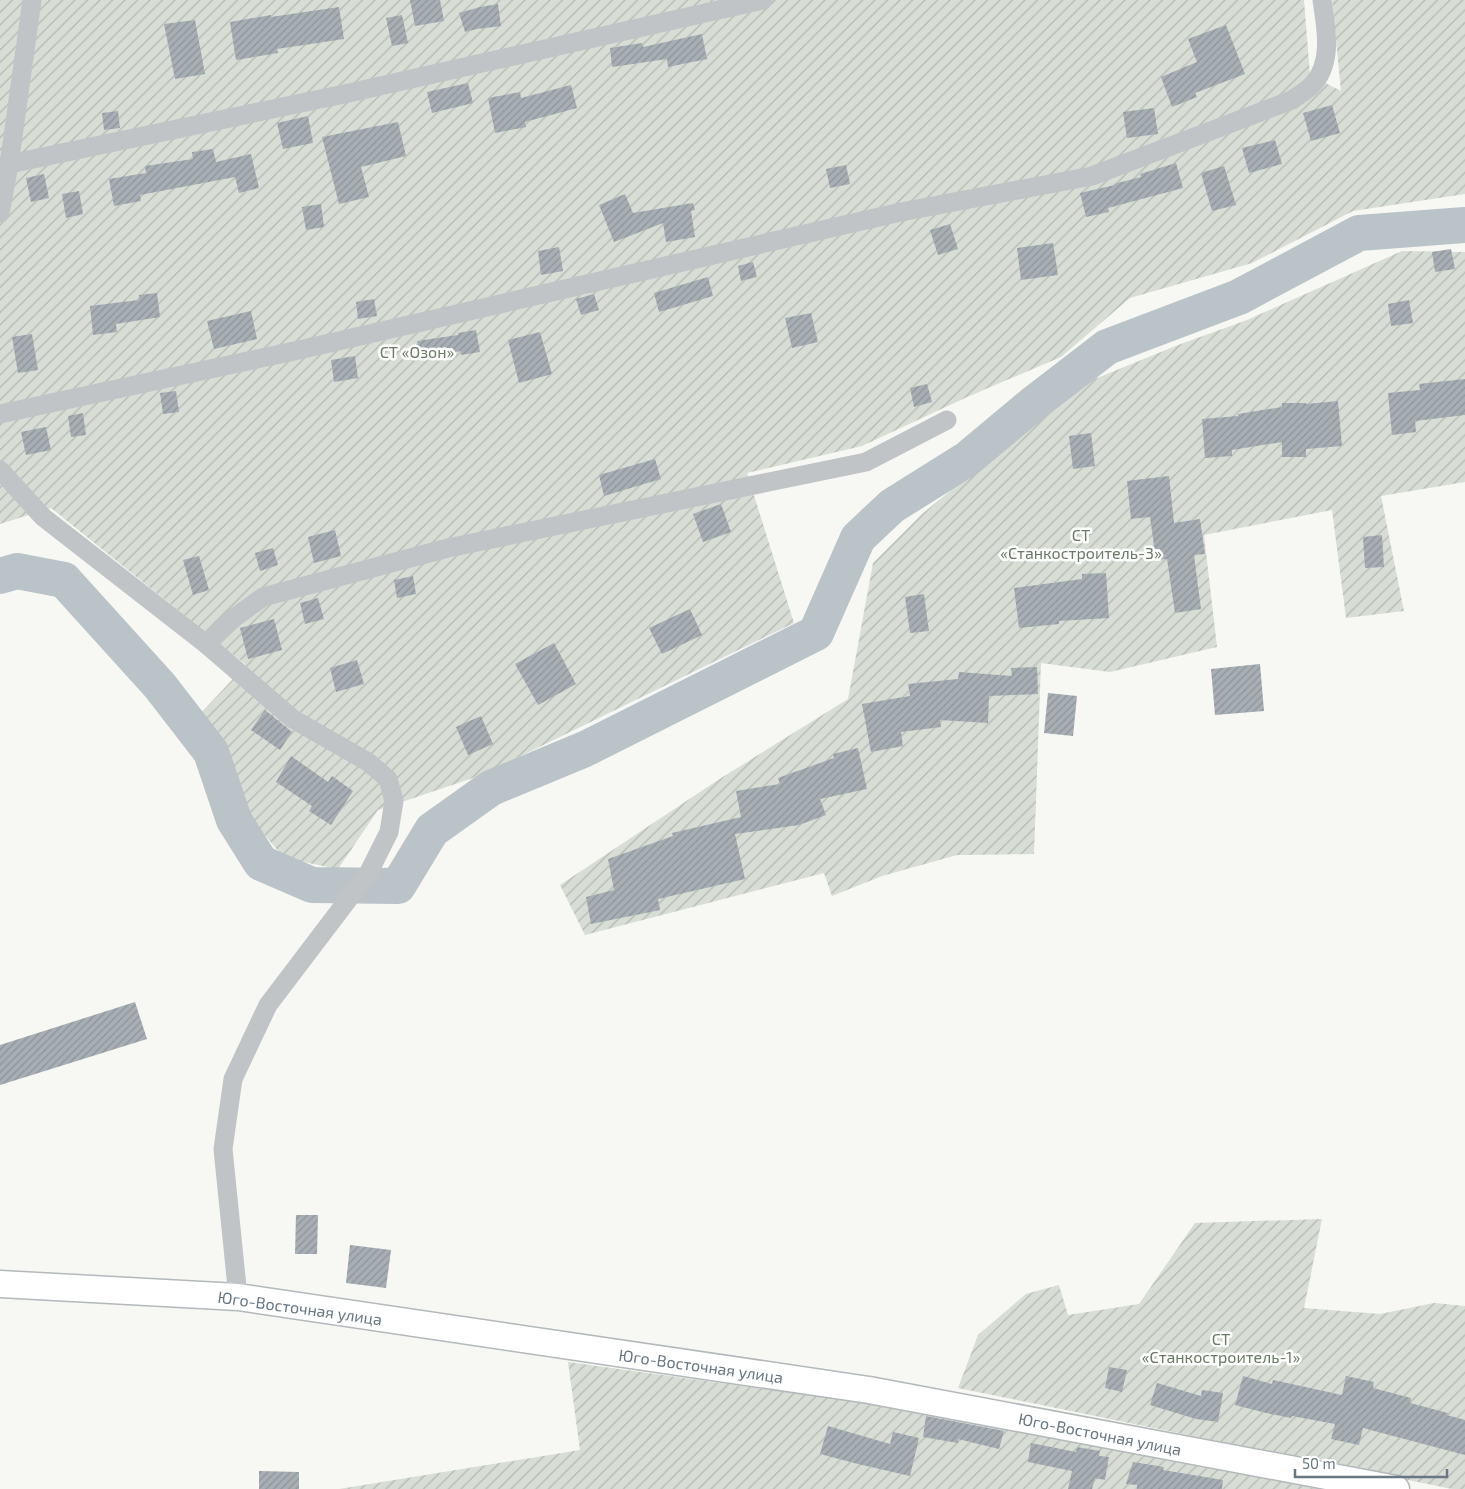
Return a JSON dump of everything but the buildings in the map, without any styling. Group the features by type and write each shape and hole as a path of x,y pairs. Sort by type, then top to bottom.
{"street":[{"path":"0,213 5,166 32,0"},
{"path":"5,166 349,93 763,0"},
{"path":"0,414 299,350 901,212 1092,176 1292,100 1313,85 1323,69 1326,52 1326,29 1322,0"},
{"path":"206,644 234,618 263,597 448,548 866,462 948,420"},
{"path":"0,470 43,517 206,644 293,719 368,762 388,779 394,801 389,832 369,872 268,1005 233,1079 223,1149 238,1297"},
{"name":"Юго-Восточная улица","path":"0,1284 238,1297 869,1390 1396,1489"}],"green space":[{"name":"СТ «Озон»","path":"0,0 1304,0 1310,75 1341,91 1332,0 1465,0 1465,194 1353,211 1252,263 1130,298 1061,357 965,398 862,446 747,473 794,623 482,775 378,810 338,869 284,858 248,815 199,715 246,665 51,508 0,524"},
{"name":"СТ «Станкостроитель-3»","path":"1402,251 1465,252 1465,482 1381,496 1404,611 1346,618 1332,510 1204,535 1217,647 1110,672 1041,663 1034,854 957,855 882,876 832,896 824,873 585,935 560,885 718,780 848,699 873,563 922,514 1080,385 1178,345 1247,320"},
{"name":"СТ «Станкостроитель-1»","path":"1322,1219 1304,1308 1380,1314 1434,1303 1465,1306 1465,1489 1452,1489 958,1388 978,1335 1026,1294 1059,1285 1068,1315 1139,1304 1195,1223"},
{"path":"568,1362 874,1404 1335,1489 339,1489 580,1450"}],"waterway":[{"path":"0,576 17,571 64,580 160,686 211,752 234,820 261,863 312,885 398,886 432,830 491,788 585,749 816,633 858,538 892,506 967,459 1033,404 1107,347 1239,297 1359,233 1465,225"}]}
